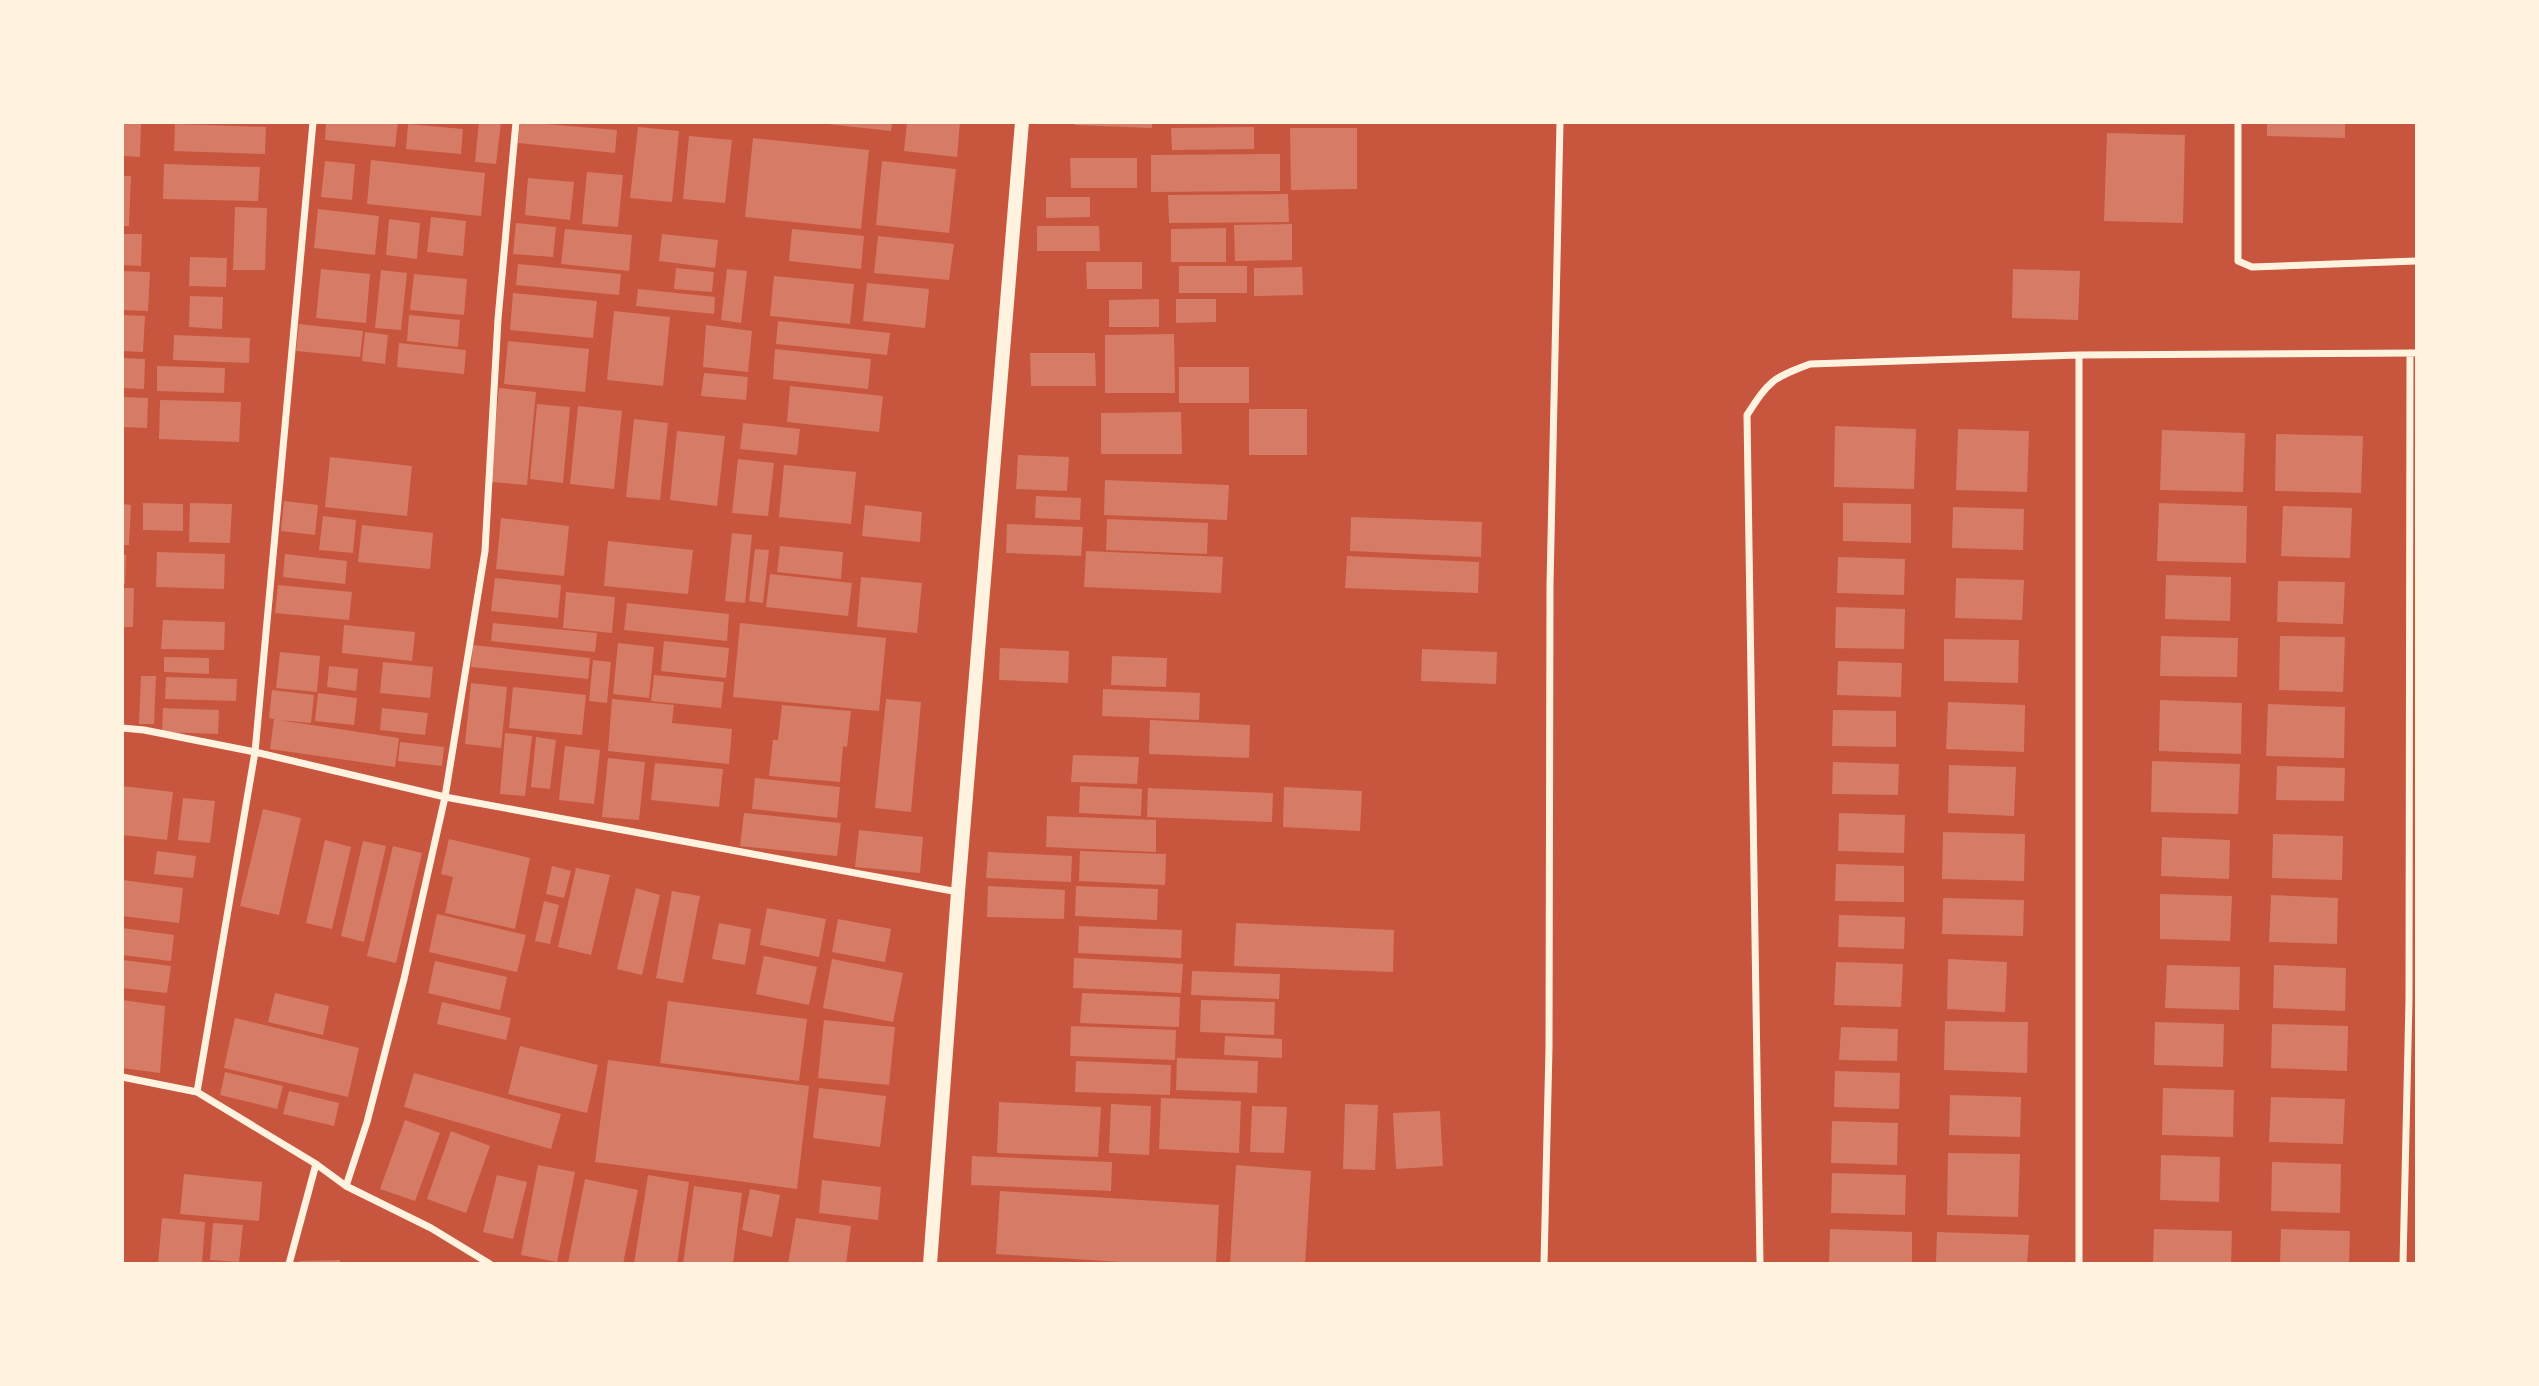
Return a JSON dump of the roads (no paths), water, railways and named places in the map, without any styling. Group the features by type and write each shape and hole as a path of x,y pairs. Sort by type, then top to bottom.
{"main road":[{"path":"930,1264 1022,122"}],"street":[{"path":"197,1092 255,751 313,122"},
{"path":"346,1186 367,1122 404,979 445,797 485,551 498,319 516,122"},
{"path":"1544,1264 1549,1048 1550,585 1560,122"},
{"path":"2238,122 2238,261 2252,267 2417,261"},
{"path":"1760,1264 1748,415 1767,385 1783,374 1810,364 2079,355 2413,353 2413,1000 2403,1264"},
{"path":"2079,355 2079,1264"},
{"path":"122,728 255,751 445,797 958,892"},
{"path":"122,1077 197,1092 316,1164 346,1186 431,1228 490,1264"},
{"path":"289,1264 316,1164"}]}
